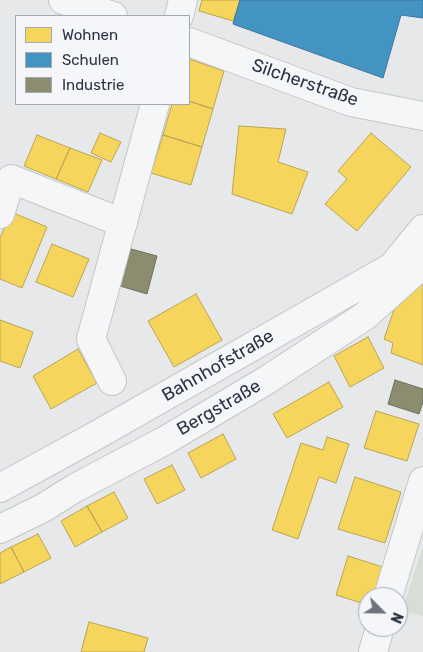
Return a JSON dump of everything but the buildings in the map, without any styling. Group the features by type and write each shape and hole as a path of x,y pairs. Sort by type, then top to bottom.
{"street":[{"path":"63,0 110,15"},
{"path":"179,15 183,0"},
{"name":"Silcherstraße","path":"190,42 351,102 423,116"},
{"path":"112,381 91,339 155,105"},
{"path":"0,214 11,179 123,223"},
{"name":"Bahnhofstraße","path":"0,488 80,445 392,267 423,229"},
{"name":"Bergstraße","path":"0,529 43,508 166,440 267,380 365,316 423,264"},
{"path":"391,587 422,492"},
{"path":"373,652 377,637"}],"shaded area":[{"path":"423,546 423,616 408,612 408,592"}]}
